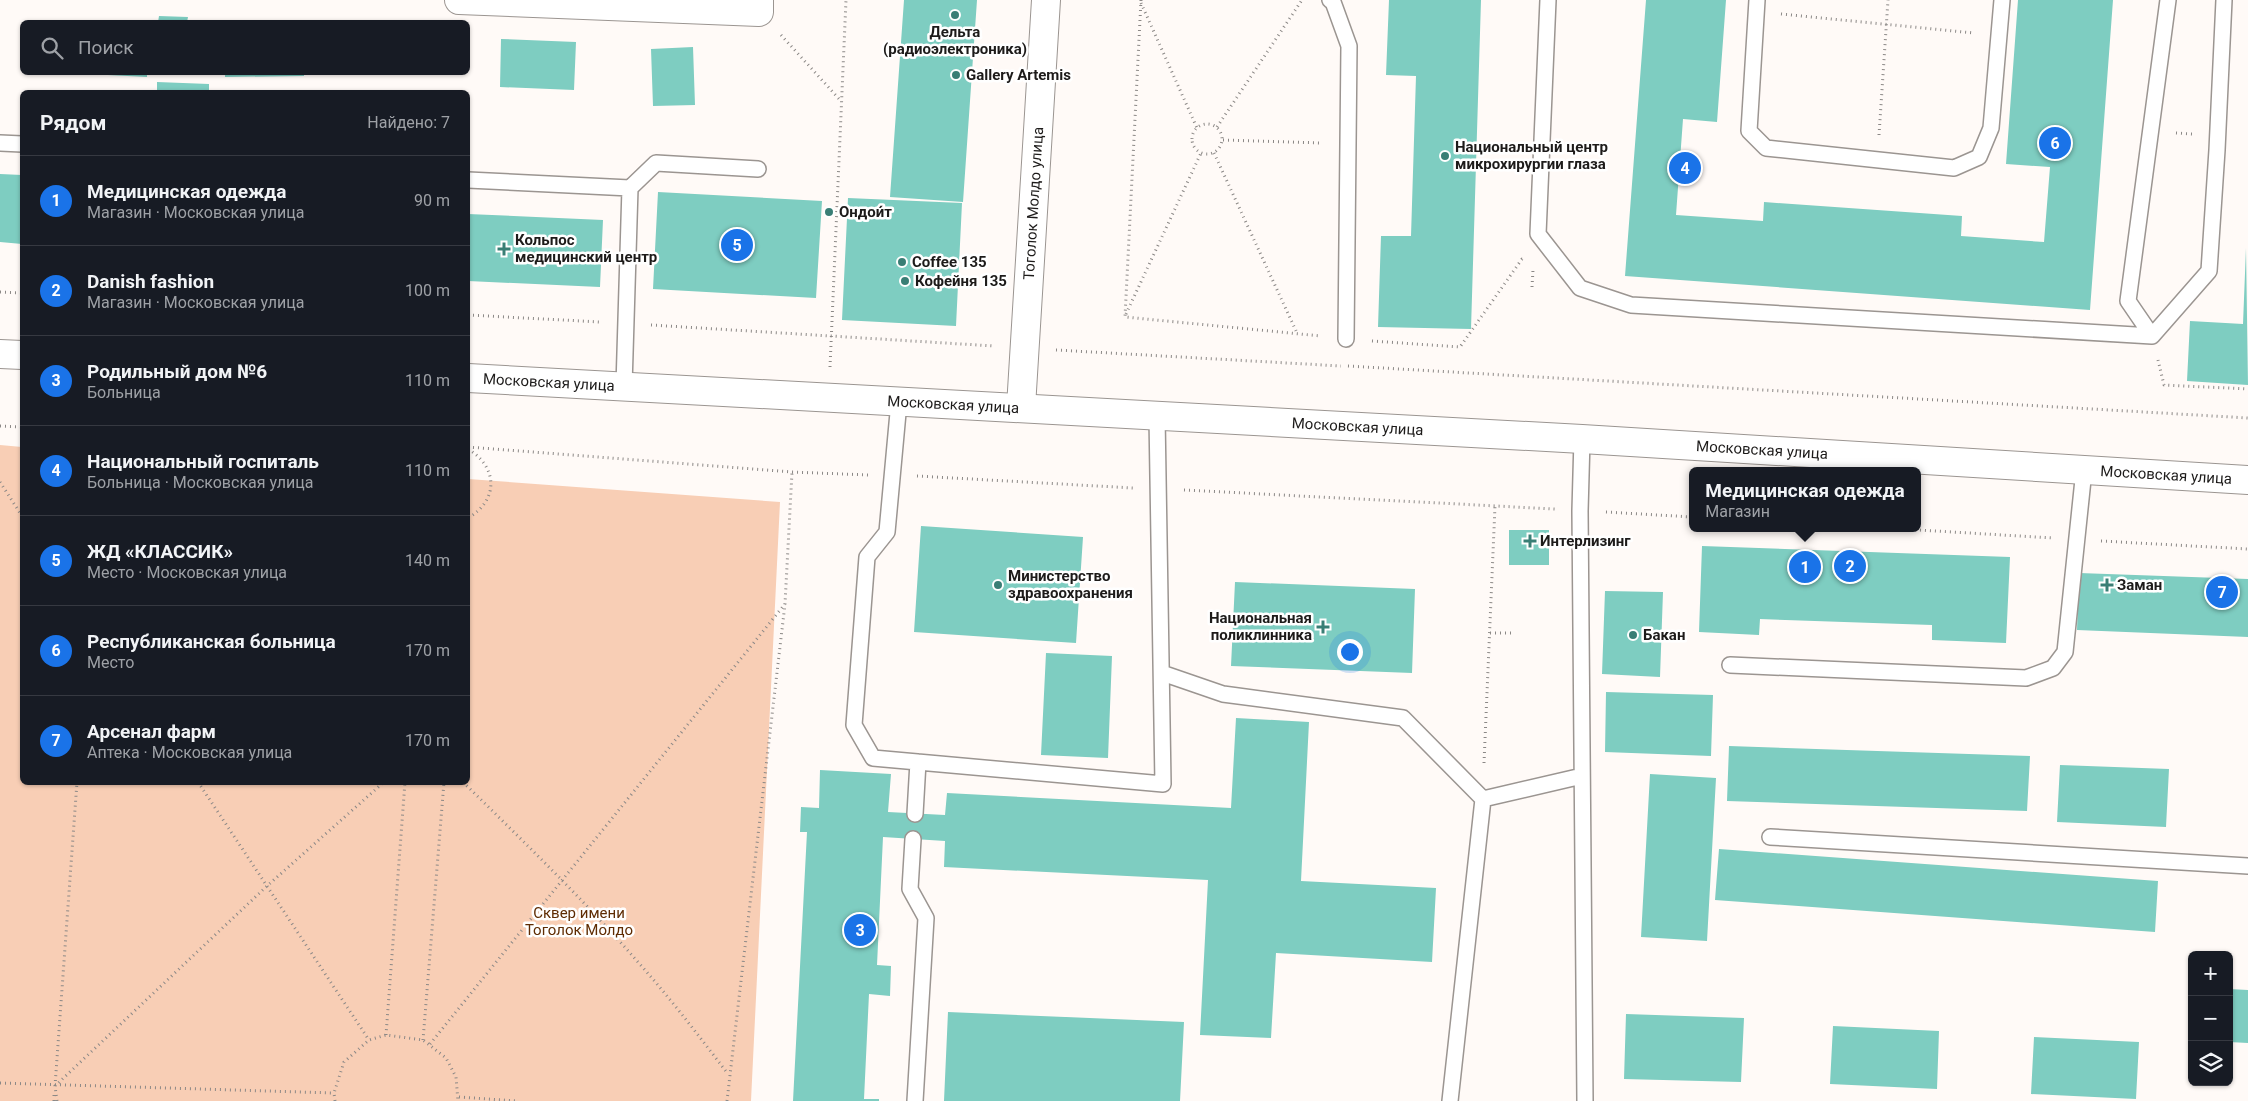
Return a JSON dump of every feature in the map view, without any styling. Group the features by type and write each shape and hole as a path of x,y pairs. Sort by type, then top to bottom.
{"main road":[{"path":"459,0 759,6"},
{"name":"Тоголок Молдо улица","path":"1021,407 1046,0"},
{"path":"0,354 20,355"},
{"name":"Московская улица","path":"470,378 1582,439 2248,480"}],"lane":[{"path":"1330,0 1333,2 1349,46 1346,339"},
{"path":"1548,0 1538,234 1557,261 1580,288 1631,305 2152,336"},
{"path":"1756,6 1749,131 1766,148 1954,168 1980,157 1991,128 2002,0"},
{"path":"2152,336 2128,300 2168,0"},
{"path":"2152,336 2209,271 2218,150 2224,0"},
{"path":"0,143 20,144"},
{"path":"624,386 628,324 630,188 656,163 758,169"},
{"path":"470,180 630,188"},
{"path":"899,402 887,532 867,556 854,725 873,758 1163,784 1158,416"},
{"path":"1582,439 1580,511 1585,1101"},
{"path":"1730,664 2026,678 2053,668 2065,652 2084,470"},
{"path":"1162,673 1222,694 1403,718 1483,799"},
{"path":"915,814 918,762"},
{"path":"1483,799 1582,776"},
{"path":"1450,1101 1483,799"},
{"path":"1770,837 2248,866"},
{"path":"913,839 910,889 926,918 916,1101"}],"path":[{"path":"829,398 846,0"},
{"path":"1217,127 1302,0"},
{"path":"1878,160 1888,0"},
{"path":"1141,1 1197,128"},
{"path":"1125,317 1141,1"},
{"path":"759,6 841,101"},
{"path":"1756,6 1999,35"},
{"path":"1214,153 1201,153 1195,148 1192,142 1193,134 1197,128 1208,123 1217,127 1223,140"},
{"path":"1223,140 1348,144"},
{"path":"1214,153 1223,140"},
{"path":"1125,317 1201,153"},
{"path":"1214,153 1297,334"},
{"path":"1125,317 1346,339 1460,347 1522,259 1557,261"},
{"path":"0,292 20,293"},
{"path":"470,316 831,335 1024,348 2248,418"},
{"path":"2152,336 2164,385 2248,389"},
{"path":"0,426 20,427"},
{"path":"470,448 792,472 1689,517"},
{"path":"470,449 478,455 486,465 491,477 491,490 486,502 478,512 470,517"},
{"path":"727,1101 785,604 792,472"},
{"path":"0,482 20,513"},
{"path":"1483,799 1495,506"},
{"path":"430,1044 785,604"},
{"path":"1490,633 1512,633"},
{"path":"55,1101 54,1086 77,785"},
{"path":"200,785 369,1040"},
{"path":"54,1086 268,886 381,785"},
{"path":"386,1035 405,785"},
{"path":"423,1040 444,785"},
{"path":"466,785 563,881 637,960 682,1012 729,1075"},
{"path":"335,1101 334,1093 344,1062 369,1040 386,1035 423,1040 446,1058 456,1076 458,1099 517,1101"},
{"path":"0,1083 334,1093"}],"green space":[{"name":"Сквер имени Тоголок Молдо","path":"0,445 20,447 20,785 470,785 470,479 780,502 751,1101 0,1101"}],"building":[{"path":"904,0 977,0 963,202 890,197"},
{"name":"Национальный центр микрохирургии глаза","path":"1389,0 1481,0 1471,329 1378,327 1381,236 1411,236 1416,76 1386,75"},
{"path":"1646,0 1726,0 1717,122 1683,119 1676,215 1763,221 1764,202 1962,216 1961,236 2044,242 2050,167 2006,164 2018,0 2113,0 2090,310 1625,276"},
{"path":"159,16 188,17 187,20 158,20"},
{"path":"501,39 576,42 574,90 500,87"},
{"path":"693,47 695,105 653,106 651,49"},
{"path":"108,75 147,75 147,77"},
{"path":"225,75 304,75 304,76 225,77"},
{"path":"157,82 209,84 209,90 157,90"},
{"path":"0,174 20,175 20,244 0,242"},
{"path":"658,192 822,201 816,298 653,289"},
{"name":"Coffee 135","path":"848,198 962,203 956,326 842,320"},
{"path":"470,214 603,220 600,287 470,281"},
{"path":"2246,248 2248,385 2187,381 2190,321 2243,324"},
{"name":"Министерство здравоохранения","path":"921,526 1083,537 1076,643 914,632"},
{"path":"1509,530 1549,530 1549,565 1509,565"},
{"path":"1702,546 2010,557 2006,643 1932,640 1932,625 1760,619 1759,635 1699,632"},
{"path":"2079,573 2248,579 2248,637 2077,630"},
{"name":"Национальная поликлинника","path":"1235,582 1415,589 1412,673 1231,666"},
{"path":"1605,591 1663,592 1660,677 1602,674"},
{"path":"1046,653 1112,656 1108,758 1041,755"},
{"path":"1606,692 1713,695 1711,756 1605,752"},
{"path":"1236,718 1309,722 1301,881 1436,888 1432,962 1276,953 1271,1038 1200,1035 1208,880 944,867 945,841 883,837 877,965 891,966 890,996 869,994 864,1099 879,1099 879,1101 793,1101 807,832 800,832 801,807 819,808 820,770 891,774 888,812 945,815 947,793 1231,808"},
{"path":"1729,746 2030,756 2027,811 1727,801"},
{"path":"2060,765 2169,769 2166,827 2057,822"},
{"path":"1650,774 1716,778 1707,941 1641,937"},
{"path":"1719,849 2158,881 2155,932 1715,900"},
{"path":"2233,989 2248,990 2248,1043 2233,1042"},
{"path":"948,1012 1184,1022 1180,1101 944,1101"},
{"path":"1626,1014 1744,1018 1741,1082 1624,1079"},
{"path":"1833,1026 1939,1031 1937,1089 1830,1084"},
{"path":"2034,1037 2139,1042 2136,1099 2031,1094"}],"place":[{"name":"Дельта (радиоэлектроника)","path":"955,15"},
{"name":"Gallery Artemis","path":"956,75"},
{"name":"Республиканская больница","path":"2055,143"},
{"name":"Национальный центр микрохирургии глаза","path":"1445,156"},
{"name":"Национальный госпиталь","path":"1685,168"},
{"name":"Ондои́т","path":"829,212"},
{"name":"ЖД «КЛАССИК»","path":"737,245"},
{"name":"Кольпос медицинский центр","path":"504,249"},
{"name":"Coffee 135","path":"902,262"},
{"name":"Кофейня 135","path":"905,281"},
{"name":"Интерлизинг","path":"1530,541"},
{"name":"Danish fashion","path":"1850,566"},
{"name":"Медицинская одежда","path":"1805,567"},
{"name":"Министерство здравоохранения","path":"998,585"},
{"name":"Заман","path":"2107,585"},
{"name":"Арсенал фарм","path":"2222,592"},
{"name":"Национальная поликлинника","path":"1323,627"},
{"name":"Бакан","path":"1633,635"},
{"name":"Родильный дом №6","path":"860,930"}]}
